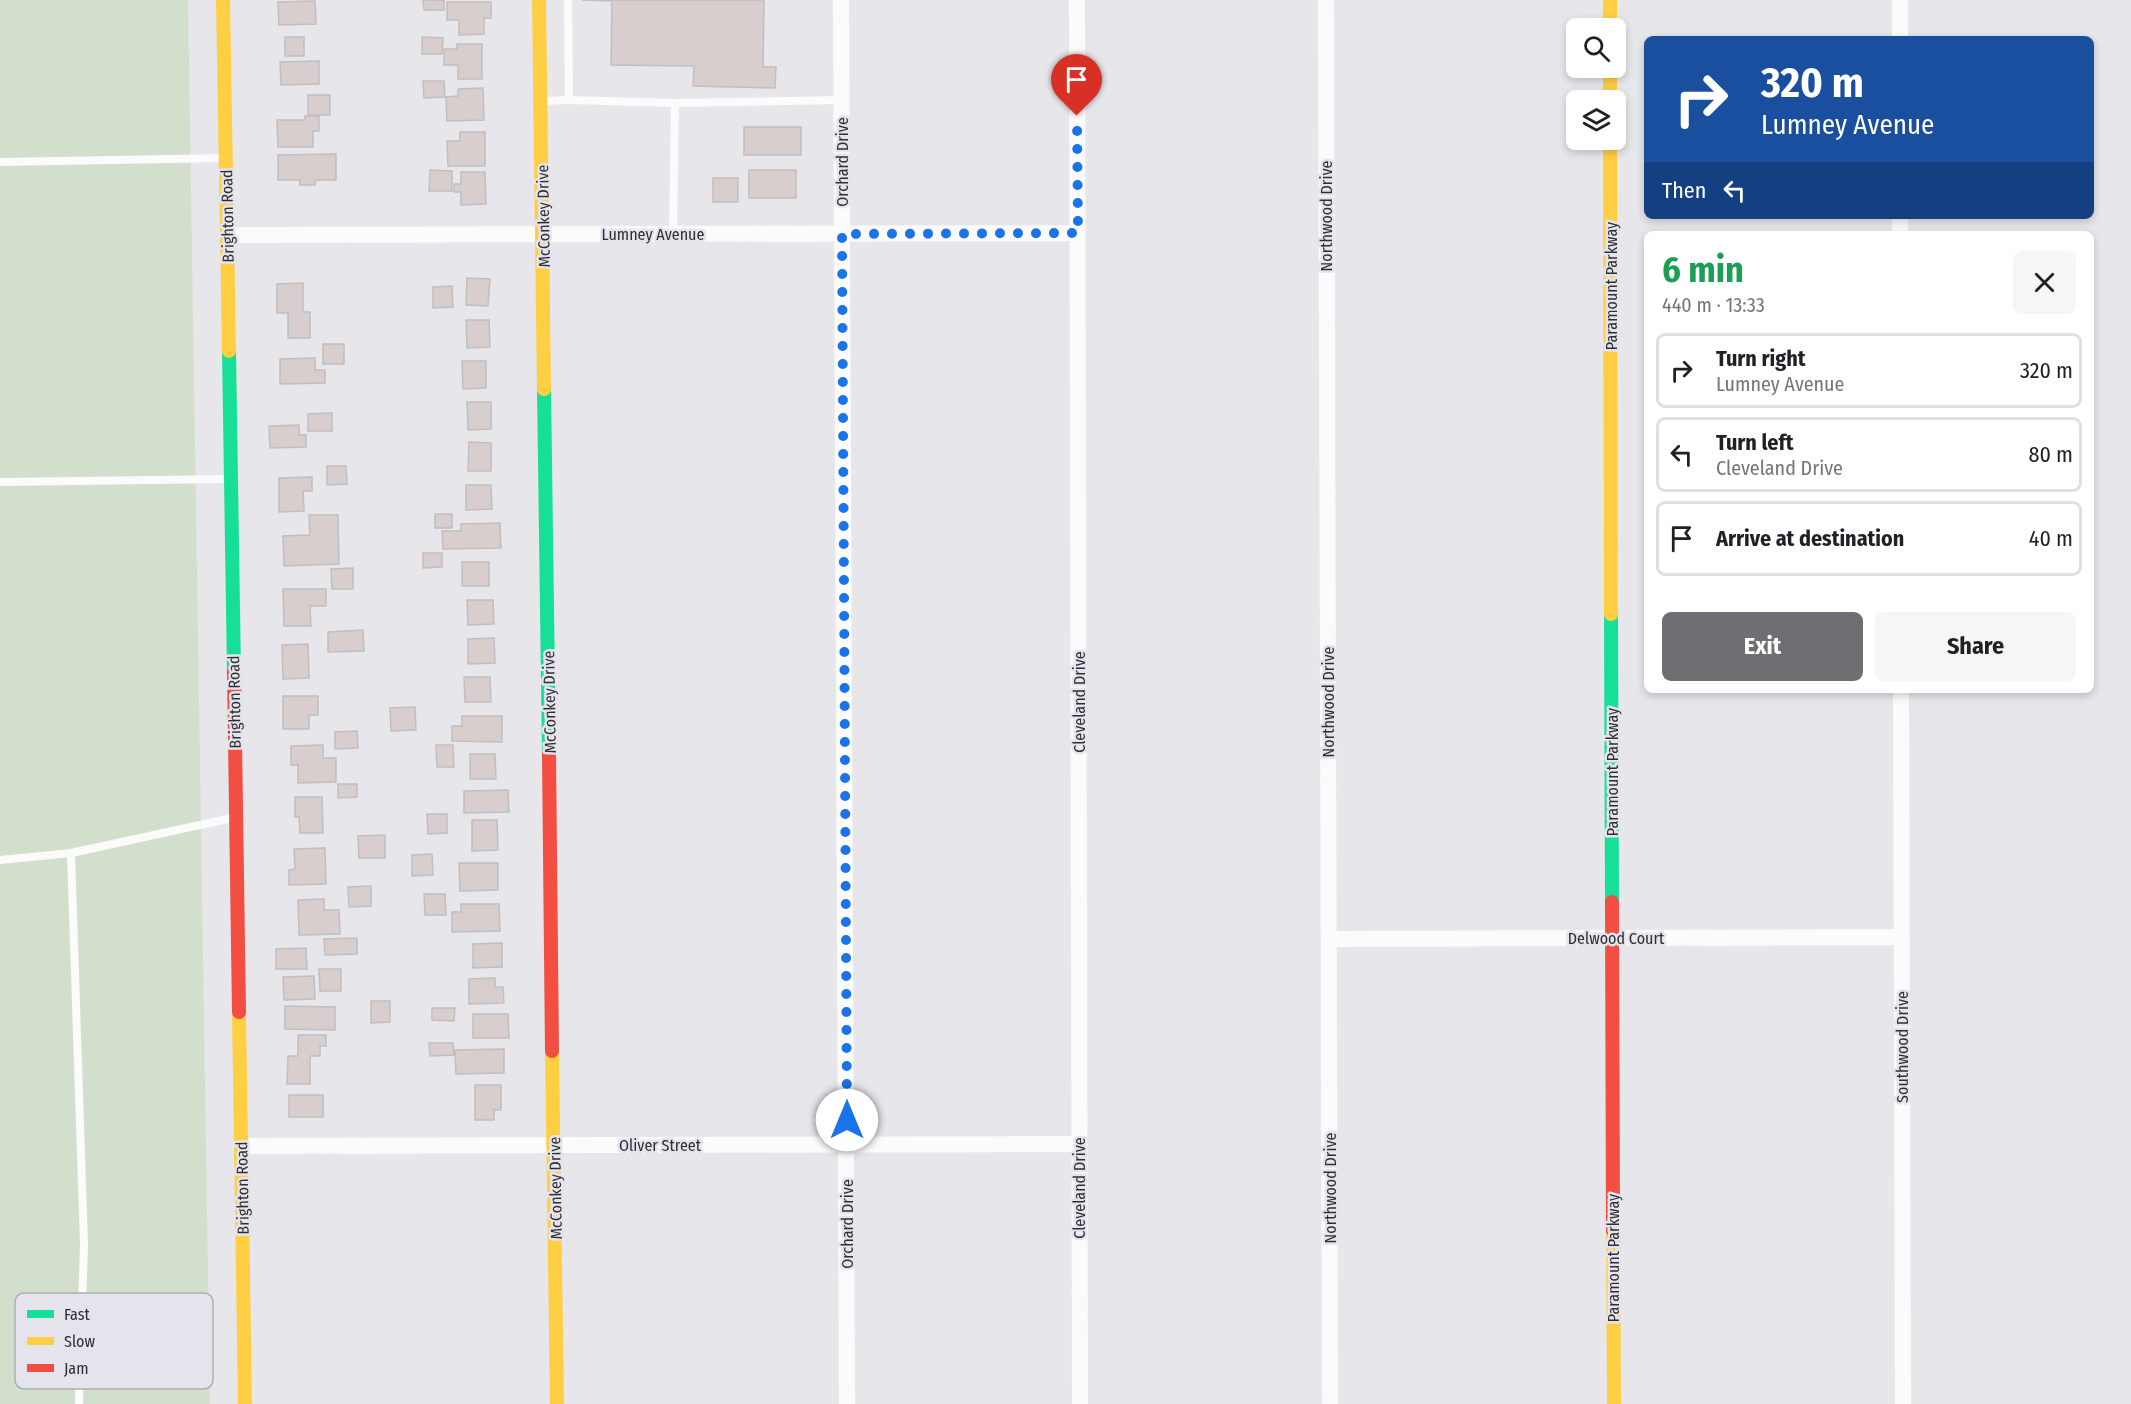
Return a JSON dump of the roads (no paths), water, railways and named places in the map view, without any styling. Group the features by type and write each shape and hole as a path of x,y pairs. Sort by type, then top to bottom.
{"street":[{"name":"Brighton Road","path":"223,0 245,1404"},
{"name":"McConkey Drive","path":"539,0 557,1404"},
{"name":"Orchard Drive","path":"841,0 847,1404"},
{"name":"Cleveland Drive","path":"1077,0 1080,1404"},
{"name":"Northwood Drive","path":"1326,0 1330,1404"},
{"path":"1610,0 1610,18"},
{"path":"1900,0 1900,36"},
{"name":"Paramount Parkway","path":"1610,150 1614,1404"},
{"name":"Lumney Avenue","path":"227,236 1078,233"},
{"name":"Southwood Drive","path":"1901,693 1903,1404"},
{"name":"Delwood Court","path":"1329,939 1902,937"},
{"name":"Oliver Street","path":"241,1146 1079,1144"}],"lane":[{"path":"568,0 569,100"},
{"path":"541,102 569,100 675,104 842,100"},
{"path":"673,234 675,104"},
{"path":"0,162 226,158"},
{"path":"0,482 231,479"},
{"path":"0,860 71,853 236,817"},
{"path":"71,853 84,1245 82,1293"},
{"path":"79,1389 79,1404"}]}
